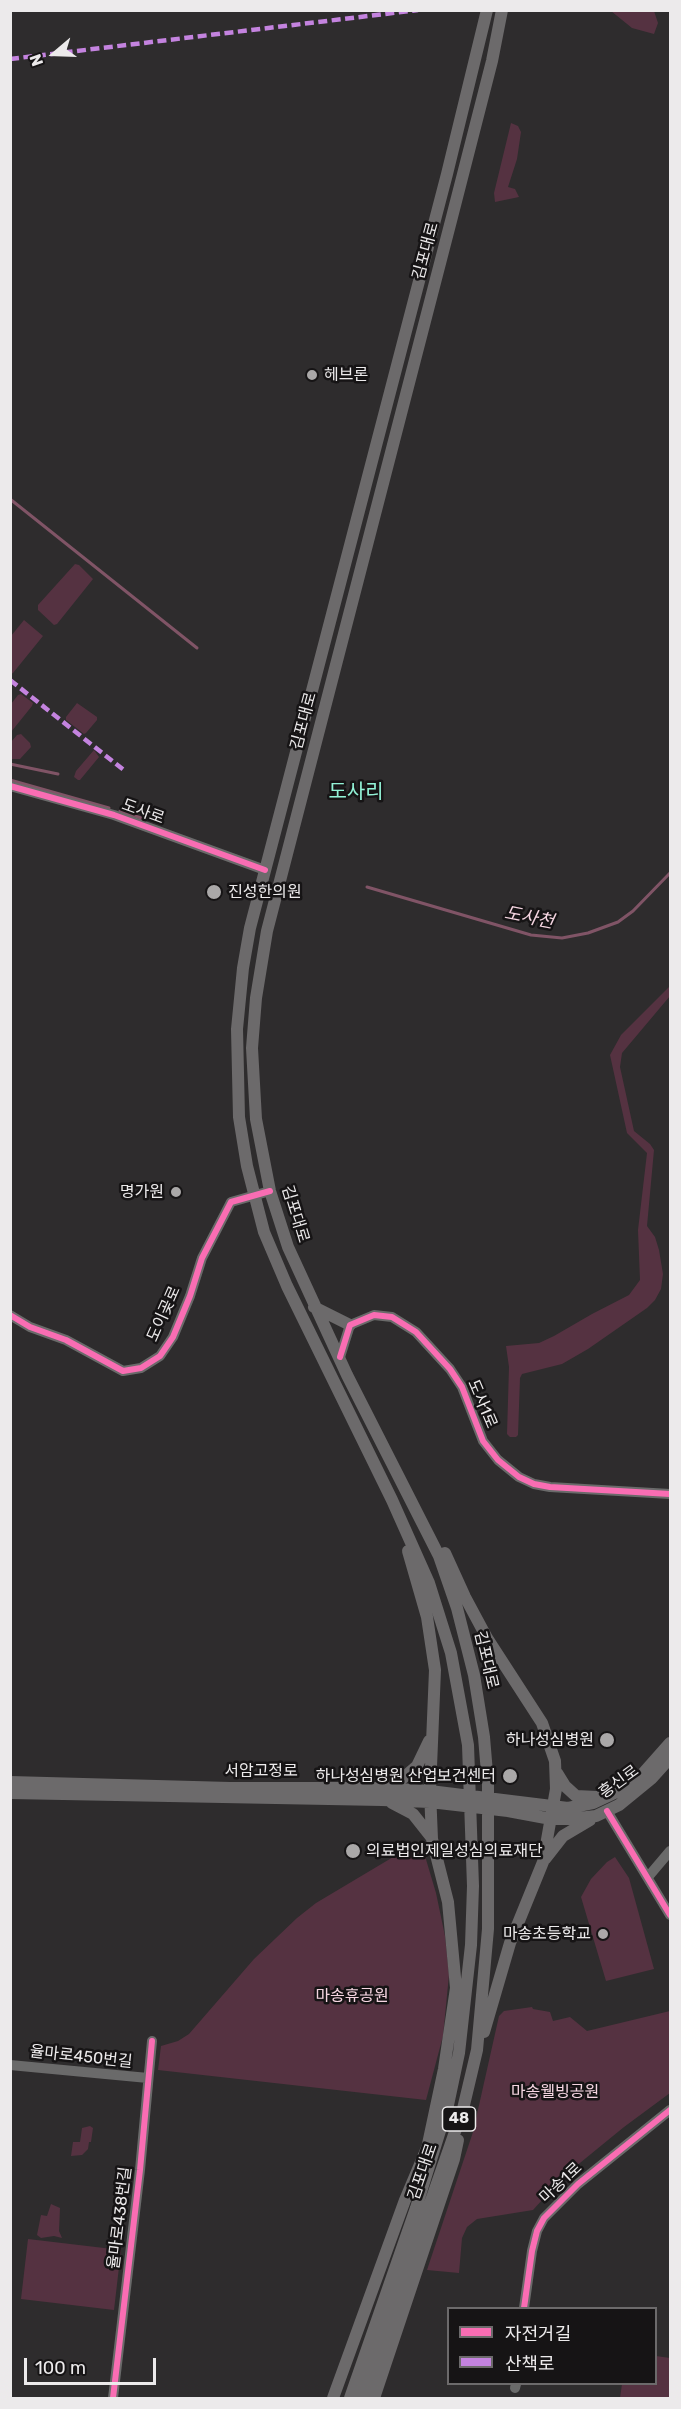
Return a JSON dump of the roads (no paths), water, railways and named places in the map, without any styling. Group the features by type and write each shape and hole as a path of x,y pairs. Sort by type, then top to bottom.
{"main road":[{"name":"김포대로","path":"350,2398 448,2104 459,2053 471,1945 472,1823 468,1744 451,1653 429,1583 280,1271 264,1232 253,1195 239,1117 236,1044 243,968 265,870 447,174 487,10"},
{"name":"김포대로","path":"362,2398 463,2109 477,2050 488,1929 488,1785 484,1737 474,1675 457,1608 439,1556 314,1307 288,1247 270,1191 256,1119 252,1083 254,1022 263,952 492,61 502,10"},
{"path":"314,1307 351,1325"},
{"path":"410,1499 442,1544 465,1597 487,1638 542,1724 550,1741 556,1770 556,1789 543,1862 510,1943 477,2050"},
{"path":"396,1510 427,1617 435,1670 430,1796 432,1839 450,1913 456,1988 444,2068 428,2144"},
{"path":"432,1839 413,1814 382,1794 417,1766 433,1731"},
{"name":"흥신로","path":"552,1813 580,1807 610,1796 639,1778 670,1743"},
{"name":"흥신로","path":"509,1806 552,1813 602,1814 630,1798 670,1758"},
{"path":"556,1770 565,1786 576,1796 589,1798 610,1796"},
{"name":"서암고정로","path":"10,1782 430,1796 509,1806"},
{"name":"서암고정로","path":"10,1793 382,1794"},
{"path":"543,1862 564,1836 602,1814"},
{"path":"333,2398 405,2200 428,2144 448,2104"},
{"path":"374,2398 454,2159 463,2109"}],"street":[{"name":"도사로","path":"10,786 114,815 265,870"},
{"name":"도이곶로","path":"10,1315 30,1327 66,1340 123,1371 141,1368 160,1356 173,1336 190,1296 202,1258 231,1202 270,1191"},
{"name":"도사1로","path":"351,1325 368,1317 386,1315 399,1320 416,1332 457,1378 468,1400 479,1432 491,1452 506,1468 519,1477 534,1484 550,1487 670,1494"},
{"path":"340,1357 351,1325"},
{"path":"602,1814 648,1877 670,1915"},
{"path":"648,1877 670,1851"},
{"name":"율마로438번길","path":"113,2398 140,2170 152,2041"},
{"name":"율마로450번길","path":"10,2065 148,2078"},
{"name":"마송1로","path":"524,2307 532,2251 537,2231 544,2218 578,2184 670,2109"}],"waterway":[{"path":"10,499 197,648"},
{"path":"10,764 58,774"},
{"path":"10,780 109,808"},
{"path":"120,811 144,819"},
{"name":"도사천","path":"367,887 531,935 562,938 588,933 618,922 633,911 670,873"}],"place":[{"name":"헤브론","path":"312,375"},
{"name":"진성한의원","path":"214,892"},
{"name":"명가원","path":"176,1192"},
{"name":"하나성심병원","path":"607,1740"},
{"name":"하나성심병원 산업보건센터","path":"510,1776"},
{"name":"의료법인제일성심의료재단","path":"353,1851"},
{"name":"마송초등학교","path":"603,1934"}],"district":[{"name":"도사리","path":"356,792"}],"park label":[{"name":"마송휴공원","path":"352,1996"},
{"name":"마송웰빙공원","path":"555,2092"}]}
